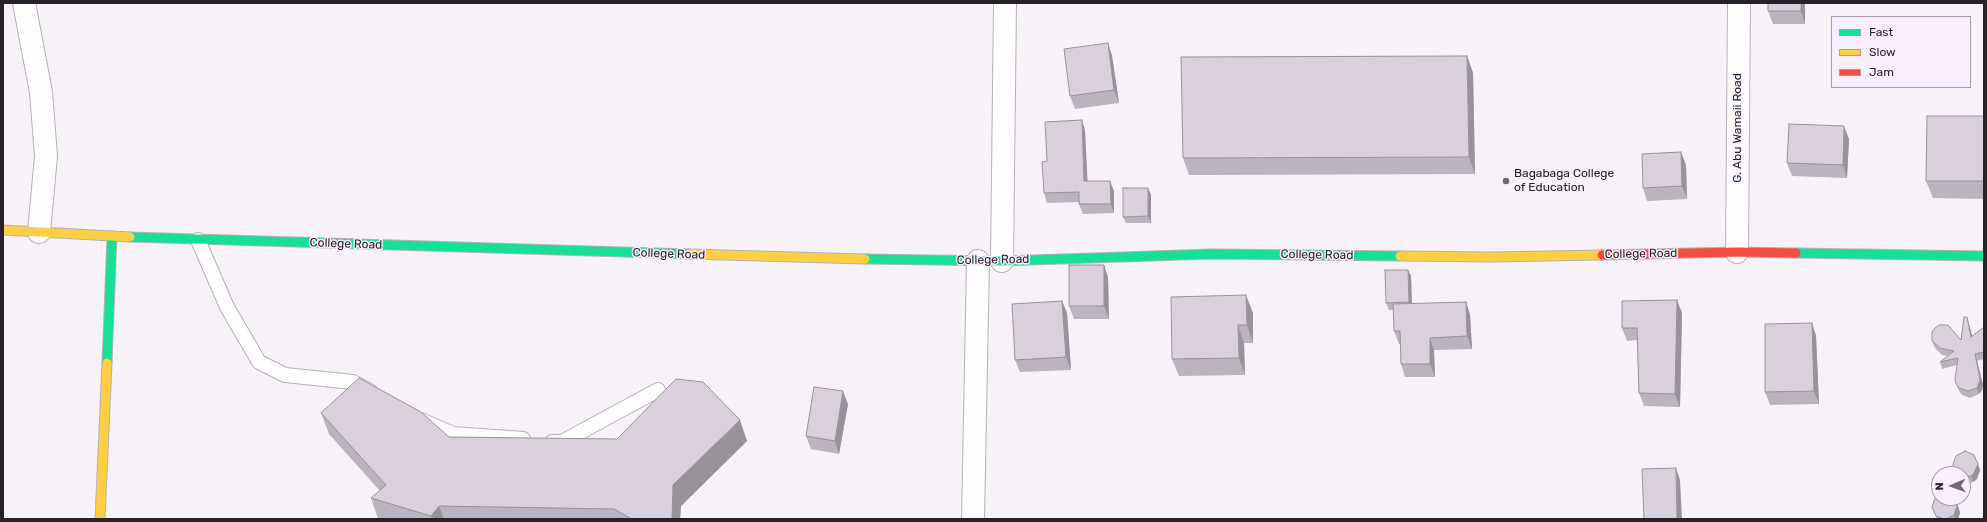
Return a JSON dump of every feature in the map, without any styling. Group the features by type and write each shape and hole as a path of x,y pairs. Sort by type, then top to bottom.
{"street":[{"path":"24,3 40,92 46,156 39,232"},
{"path":"1002,261 1005,3"},
{"name":"G. Abu Wamaii Road","path":"1737,252 1739,3"},
{"name":"College Road","path":"3,230 198,240 924,261 1002,261 1212,254 1492,257 1737,252 1984,256"},
{"path":"100,519 112,236"},
{"path":"973,519 978,261"}],"lane":[{"path":"198,240 227,307 259,362 285,375 353,382 385,400"},
{"path":"411,414 453,434 562,442 658,390"}],"building":[{"path":"1768,3 1801,3 1801,11 1768,11"},
{"path":"1108,43 1114,90 1070,96 1064,49"},
{"path":"1467,56 1469,157 1183,158 1181,57"},
{"path":"1927,116 1984,116 1984,181 1926,181"},
{"path":"1082,120 1084,181 1110,181 1111,204 1079,204 1079,192 1044,193 1042,162 1047,161 1045,122"},
{"path":"1789,124 1844,126 1843,165 1787,163"},
{"path":"1681,152 1682,186 1643,188 1642,154"},
{"path":"1123,188 1148,188 1148,216 1123,217"},
{"path":"1069,265 1104,265 1104,306 1069,306"},
{"path":"1385,270 1408,270 1409,302 1386,303"},
{"path":"1246,295 1247,325 1238,325 1239,358 1172,359 1171,297"},
{"path":"1677,300 1675,394 1639,393 1637,328 1622,328 1622,301"},
{"path":"1062,301 1066,357 1015,360 1012,304"},
{"path":"1466,302 1467,336 1430,338 1430,364 1401,364 1400,331 1394,331 1393,304"},
{"path":"1964,317 1967,317 1971,337 1984,327 1984,352 1975,354 1980,379 1979,383 1977,388 1968,391 1959,388 1956,384 1955,379 1958,358 1940,362 1954,351 1940,348 1932,341 1932,332 1939,325 1948,325 1961,340"},
{"path":"1812,323 1814,391 1765,392 1765,324"},
{"path":"359,378 421,412 449,437 617,439 676,379 703,382 740,420 673,485 672,519 632,519 614,509 439,506 431,516 371,498 386,485 321,413"},
{"path":"814,387 843,391 835,441 806,436"},
{"path":"1965,451 1974,455 1978,464 1971,476 1971,466 1953,466 1956,456"},
{"path":"1676,468 1677,519 1644,519 1642,469"},
{"path":"1957,506 1954,515 1946,519 1936,516 1932,507"}],"traffic: fast":[{"path":"107,363 112,236"},
{"path":"130,237 689,254"},
{"path":"1796,253 1984,256"},
{"path":"865,259 1002,261 1212,254 1400,256"}],"traffic: slow":[{"path":"3,230 130,237"},
{"path":"689,254 865,259"},
{"path":"1400,256 1492,257 1602,255"},
{"path":"100,519 107,363"}],"traffic: jam":[{"path":"1602,255 1737,252 1796,253"}],"place":[{"name":"Bagabaga College of Education","path":"1506,181"}]}
